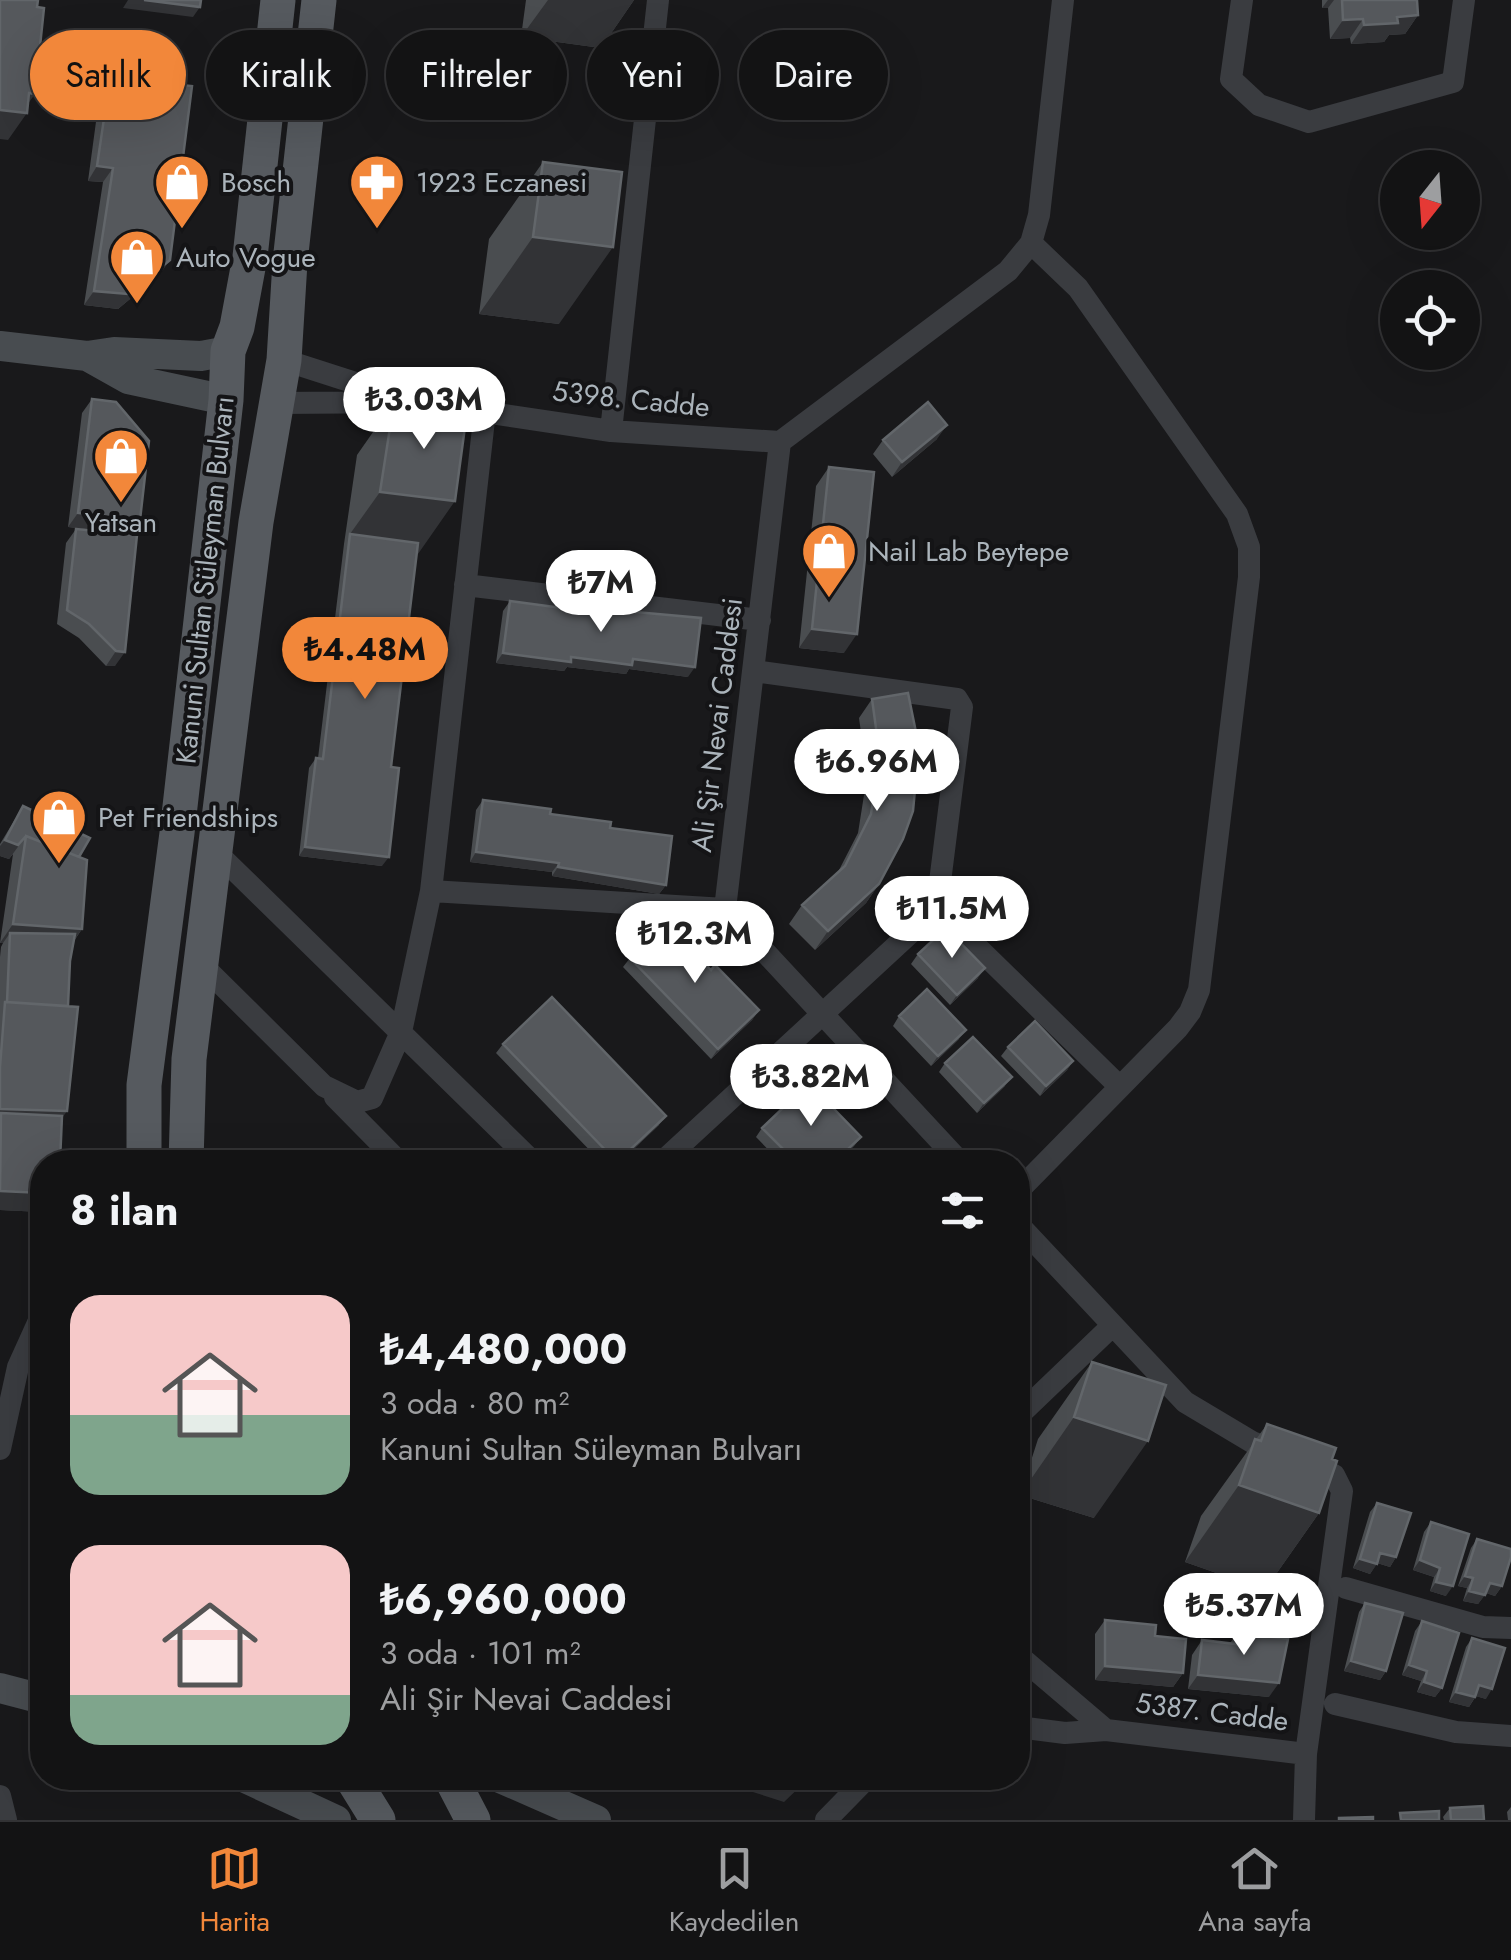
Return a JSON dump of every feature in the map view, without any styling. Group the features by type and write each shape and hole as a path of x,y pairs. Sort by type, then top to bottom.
{"main road":[{"name":"Kanuni Sultan Süleyman Bulvarı","path":"144,1150 144,1085 226,400 228,351 237,327 250,257 278,0"},
{"name":"Kanuni Sultan Süleyman Bulvarı","path":"186,1150 186,1094 256,522 284,360 290,262 319,0"},
{"path":"228,351 252,349 284,360"},
{"path":"226,400 252,405 277,403"},
{"path":"359,1790 378,1820"},
{"path":"458,1790 473,1820"}],"street":[{"path":"611,431 658,0"},
{"path":"780,442 1008,271 1030,242 1040,215 1063,0"},
{"path":"1242,0 1231,78 1259,105 1309,122 1454,82 1464,0"},
{"path":"1030,242 1056,264 1089,304 1237,514 1249,548 1249,576 1199,990 1178,1028 1030,1179"},
{"path":"0,346 87,356 114,352 201,356 228,351"},
{"path":"87,356 128,378 226,400"},
{"name":"5398. Cadde","path":"284,360 416,402"},
{"name":"5398. Cadde","path":"277,403 416,402 611,431 780,442"},
{"path":"324,1086 357,1102 372,1098 401,1032 431,891 485,411"},
{"name":"Ali Şir Nevai Caddesi","path":"725,910 780,442"},
{"path":"465,585 760,620"},
{"path":"675,1150 920,924 933,904 940,882 962,706 957,699 754,671"},
{"path":"216,853 521,1150"},
{"path":"431,891 725,910 949,1150"},
{"path":"933,904 1119,1086"},
{"path":"202,965 387,1150"},
{"path":"1030,1237 1185,1402 1252,1442 1334,1475 1342,1491 1306,1754 1304,1820"},
{"path":"1030,1405 1112,1326"},
{"path":"0,1449 9,1363 30,1332"},
{"path":"1346,1588 1482,1626 1511,1628"},
{"name":"5387. Cadde","path":"1030,1665 1106,1730 1306,1754"},
{"path":"0,1688 30,1696"},
{"path":"1335,1704 1456,1732 1511,1736"},
{"path":"1030,1729 1065,1733 1106,1730"},
{"path":"271,1790 336,1820"},
{"path":"527,1790 596,1820"},
{"path":"826,1820 856,1790"},
{"path":"0,1796 6,1820"}],"building":[{"path":"0,0 38,0 37,7 44,8 42,30 30,30 27,113 0,110"},
{"path":"144,0 201,0 200,7"},
{"path":"1342,0 1417,0 1418,15 1397,17 1398,23 1364,25 1363,19 1343,20"},
{"path":"186,85 192,86 170,260 128,294 94,291 113,168 97,166 104,120 186,120"},
{"path":"543,162 622,172 613,247 533,237"},
{"path":"92,399 116,402 149,441 140,520 78,513"},
{"path":"394,402 467,412 455,501 380,492"},
{"path":"928,402 947,425 902,462 883,440"},
{"path":"829,467 874,472 857,634 812,629"},
{"path":"76,529 137,535 125,652 116,651 89,624 67,610"},
{"path":"350,534 418,543 391,767 399,768 389,857 305,847 316,758 323,759"},
{"path":"510,601 592,612 592,608 701,618 695,667 633,659 632,665 571,657 571,662 503,653"},
{"path":"908,693 919,747 913,811 879,884 828,931 802,905 845,866 871,814 880,757 872,699"},
{"path":"483,800 551,809 550,814 611,822 610,828 672,836 666,885 558,867 559,863 476,852"},
{"path":"23,806 90,838 79,857 26,836 18,845 5,840"},
{"path":"26,836 87,860 82,929 13,924"},
{"path":"666,923 711,970 715,965 759,1010 718,1049 630,958"},
{"path":"946,928 985,968 957,995 918,954"},
{"path":"10,933 75,934 68,1006 7,1002"},
{"path":"927,989 966,1030 938,1056 899,1016"},
{"path":"552,997 666,1116 630,1150 605,1150 503,1044"},
{"path":"5,1002 78,1007 67,1111 0,1109"},
{"path":"1035,1021 1073,1061 1046,1086 1008,1047"},
{"path":"973,1037 1012,1077 984,1103 945,1063"},
{"path":"809,1083 861,1137 847,1150 784,1150 762,1128"},
{"path":"1,1113 62,1116 61,1150 30,1150 30,1192 0,1191"},
{"path":"1092,1362 1166,1385 1148,1441 1074,1417"},
{"path":"1267,1424 1336,1448 1332,1459 1337,1461 1319,1513 1239,1485 1255,1439 1261,1441"},
{"path":"1377,1503 1411,1513 1396,1557 1380,1553 1377,1564 1360,1559"},
{"path":"1431,1522 1469,1534 1453,1586 1436,1582 1440,1568 1420,1560"},
{"path":"1477,1539 1511,1549 1502,1586 1490,1583 1485,1595 1469,1591 1473,1578 1465,1576"},
{"path":"1365,1603 1403,1613 1386,1671 1351,1661"},
{"path":"1105,1620 1156,1625 1155,1636 1186,1639 1183,1673 1105,1666"},
{"path":"1422,1621 1459,1633 1442,1688 1424,1682 1427,1671 1409,1665"},
{"path":"1238,1633 1288,1639 1279,1683 1198,1675 1202,1640 1236,1644"},
{"path":"1472,1638 1505,1648 1492,1689 1479,1685 1475,1697 1456,1692"},
{"path":"1483,1806 1484,1820 1451,1820 1450,1808"},
{"path":"1439,1811 1439,1820 1401,1820 1400,1813"},
{"path":"1339,1818 1373,1820 1339,1820"}],"place":[{"name":"Bosch","path":"182,231"},
{"name":"1923 Eczanesi","path":"377,231"},
{"name":"Auto Vogue","path":"137,306"},
{"name":"Yatsan","path":"121,505"},
{"name":"Nail Lab Beytepe","path":"829,600"},
{"name":"Pet Friendships","path":"59,866"}]}
